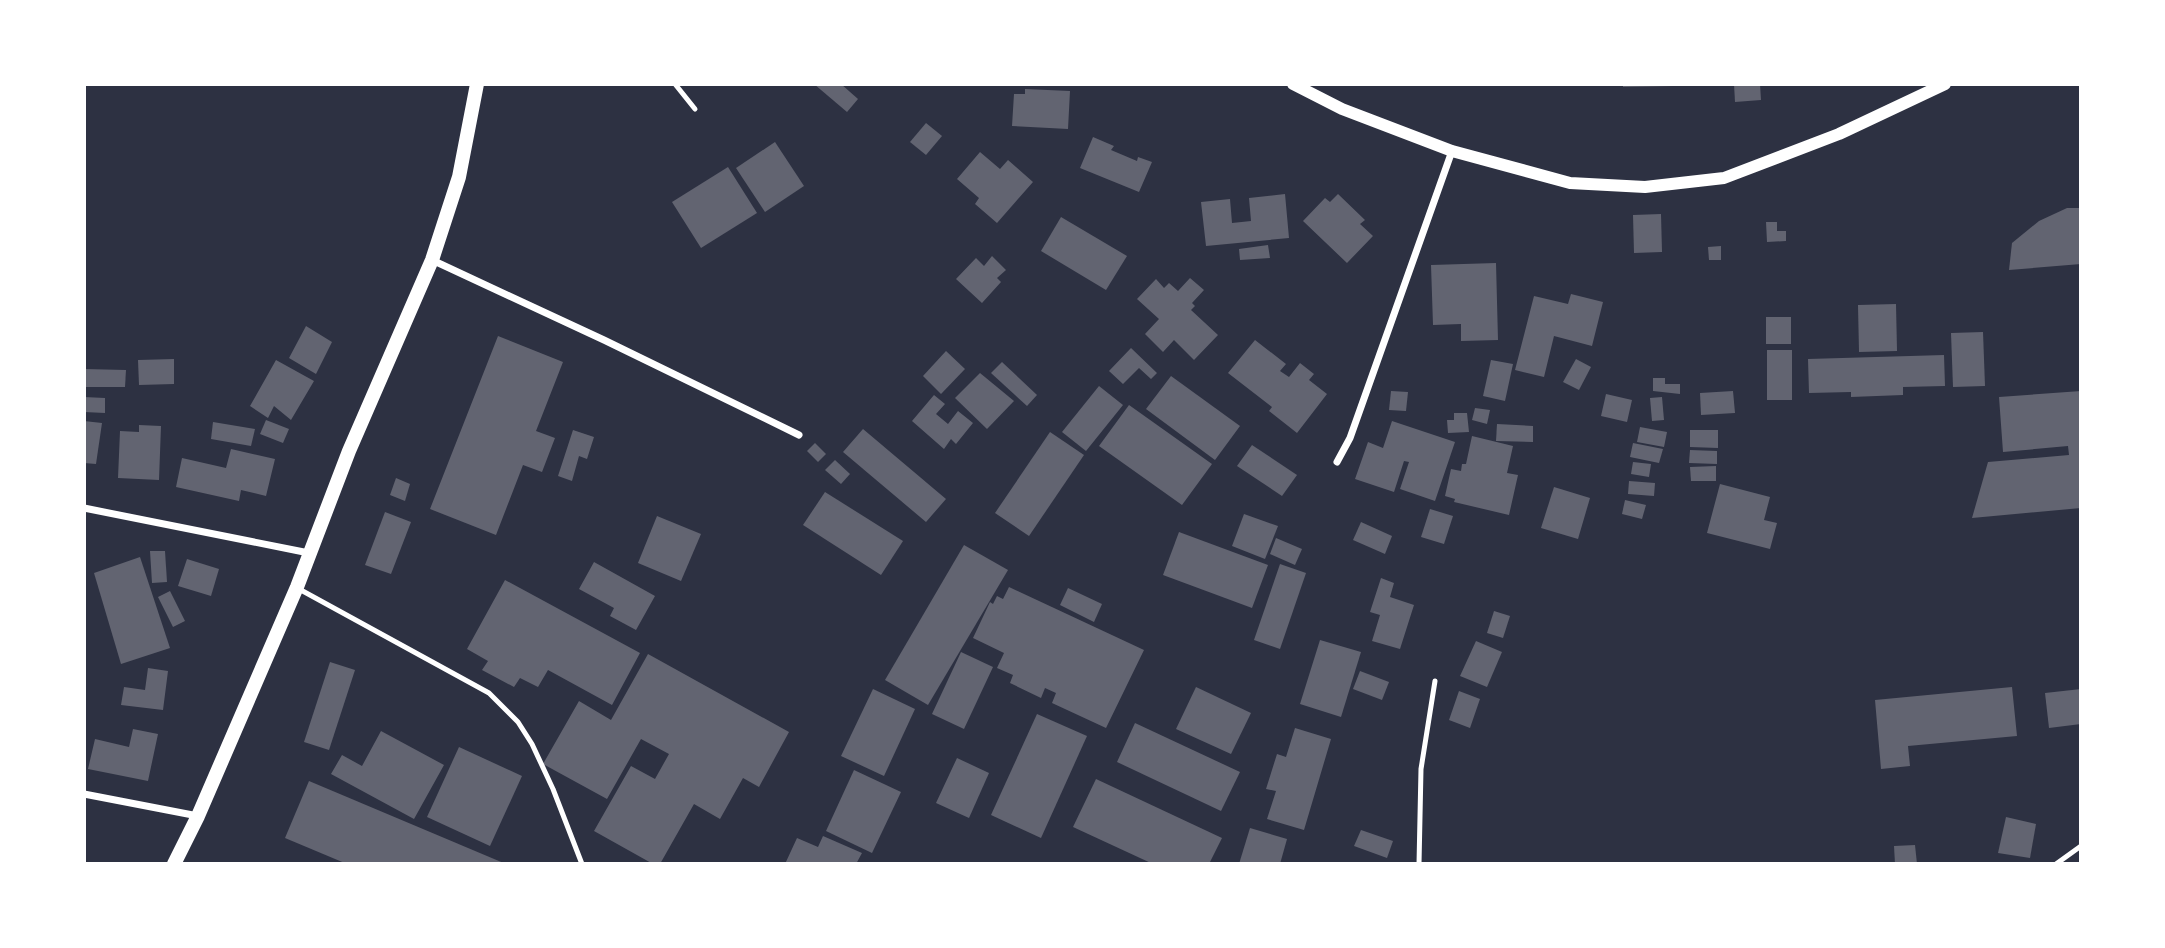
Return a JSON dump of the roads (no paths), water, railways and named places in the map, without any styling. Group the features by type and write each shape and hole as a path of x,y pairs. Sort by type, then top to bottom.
{"main road":[{"path":"174,864 198,817 296,587 349,451 432,260 459,177 477,84"}],"street":[{"path":"1293,84 1342,109 1452,151 1570,183 1645,187 1724,178 1839,134 1945,84"},
{"path":"1337,462 1350,438 1452,151"},
{"path":"432,260 799,435"},
{"path":"84,508 309,553"},
{"path":"84,794 198,817"}],"lane":[{"path":"676,84 695,109"},
{"path":"296,587 489,693 519,722 553,789 582,864"},
{"path":"1419,864 1421,769 1435,681"},
{"path":"2056,864 2081,846"}]}
